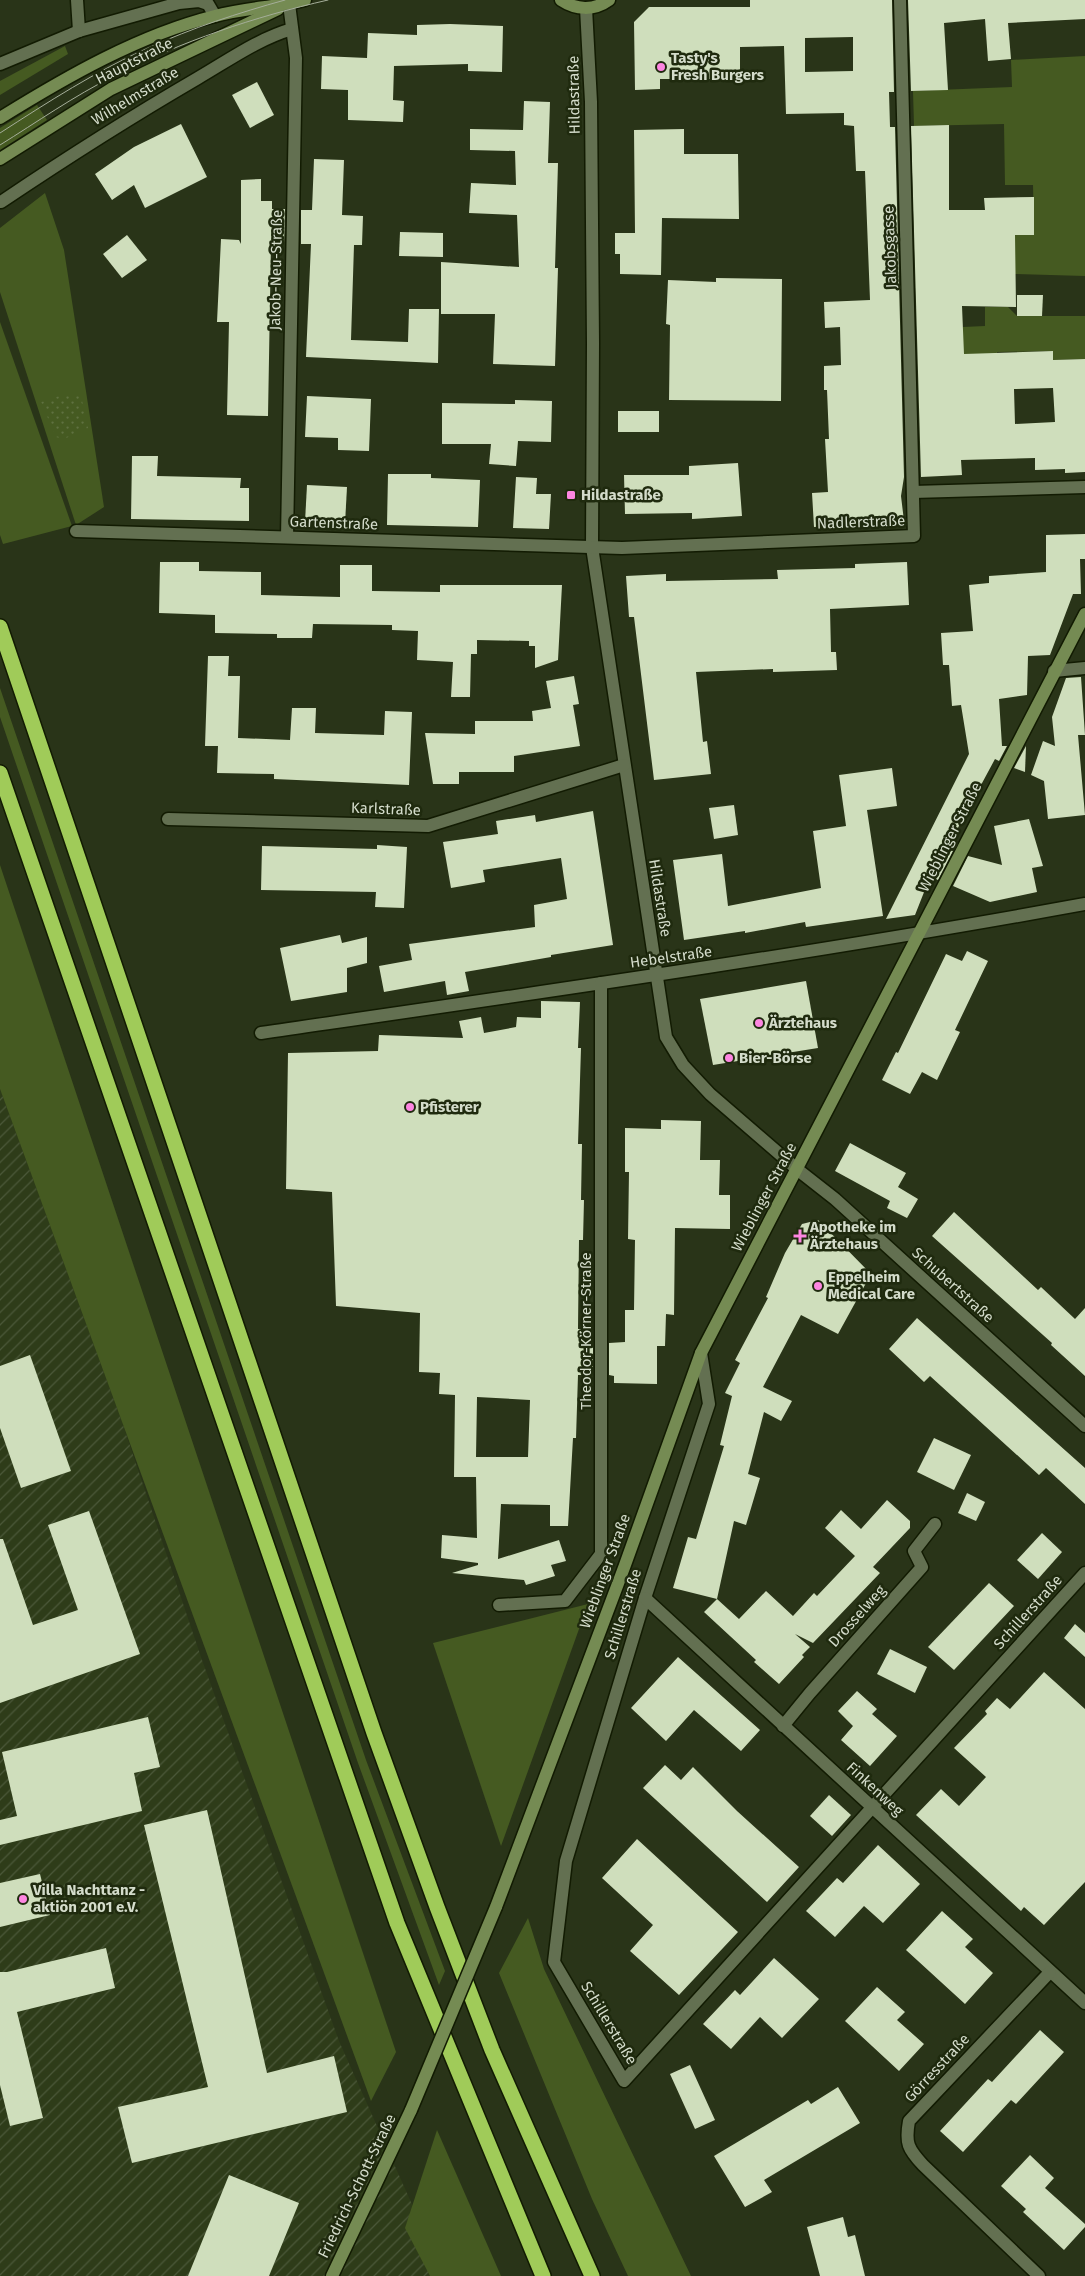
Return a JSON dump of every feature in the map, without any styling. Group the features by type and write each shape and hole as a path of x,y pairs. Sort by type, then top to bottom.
{"highway":[{"path":"0,627 374,1733 437,1907 492,2050 592,2276"},
{"path":"0,773 397,1923 543,2276"}],"street":[{"path":"77,0 79,31"},
{"name":"Hauptstraße","path":"0,118 96,63 138,44 215,16 305,0"},
{"path":"561,0 570,6 586,8 601,6 609,0"},
{"name":"Jakobsgasse","path":"900,0 913,492"},
{"path":"0,64 79,31 180,3 199,1 208,4 215,16"},
{"name":"Hauptstraße","path":"0,159 111,89 289,4"},
{"name":"Jakob-Neu-Straße","path":"287,538 296,58 289,4"},
{"name":"Hildastraße","path":"586,8 591,102 592,548 666,1037 683,1065 710,1094 798,1170"},
{"name":"Wilhelmstraße","path":"1,202 83,146 272,35 292,29"},
{"name":"Nadlerstraße","path":"592,548 914,536 913,492 1085,487"},
{"name":"Gartenstraße","path":"76,531 592,548"},
{"name":"Wieblinger Straße","path":"496,1907 626,1564 701,1353 798,1170 918,934 1085,614"},
{"path":"1054,671 1085,668"},
{"name":"Karlstraße","path":"168,819 428,826 624,765"},
{"name":"Hebelstraße","path":"261,1034 656,976 918,934 1085,904"},
{"name":"Theodor-Körner-Straße","path":"499,1605 565,1601 601,1554 603,1473 602,983"},
{"name":"Schubertstraße","path":"798,1170 835,1199 1085,1426"},
{"name":"Schillerstraße","path":"701,1353 709,1404 645,1598 566,1862 554,1962 624,2081 1085,1573"},
{"name":"Drosselweg","path":"784,1726 810,1693 922,1567 914,1551 935,1524"},
{"name":"Finkenweg","path":"645,1598 1085,2003"},
{"name":"Friedrich-Schott-Straße","path":"332,2276 411,2110 496,1907"},
{"name":"Görresstraße","path":"1039,2276 923,2165 912,2153 906,2138 909,2121 1050,1972"}],"shaded area":[{"path":"65,46 68,54 0,95 0,81"},
{"path":"1085,56 1085,276 1015,274 1015,235 1034,235 1033,185 1005,185 1004,124 914,126 913,91 1012,87 1011,60"},
{"path":"37,105 47,120 0,150 0,128"},
{"path":"45,193 64,250 104,507 76,525 0,292 0,228"},
{"path":"985,307 1008,307 1017,316 1085,316 1085,359 1053,360 1052,351 997,352 998,389 963,376 963,327 985,326"},
{"path":"0,322 72,526 3,544 0,535"},
{"path":"59,396 81,396 88,428 64,439 56,437 41,402"},
{"path":"0,688 366,1760 445,1971 439,1985 358,1763 0,717"},
{"path":"0,865 396,2052 371,2101 0,1089"},
{"path":"0,1089 122,1422 202,1660 339,2041 444,2276 0,2276"},
{"path":"588,1604 501,1846 433,1643"},
{"path":"528,1918 544,1969 691,2276 628,2276 592,2199 499,1973"},
{"path":"437,2130 501,2276 430,2276 405,2228"}],"building":[{"path":"750,0 892,0 894,92 889,92 890,127 895,127 904,477 901,496 904,521 814,527 812,493 828,492 825,439 829,439 827,390 824,390 824,366 841,365 840,327 825,328 824,302 870,300 865,171 856,171 854,126 844,125 844,113 786,114 784,46 740,47 740,79 660,79 660,89 635,90 634,22 649,7 750,7","holes":["853,37 853,71 805,72 805,38"]},
{"path":"908,0 1085,0 1085,19 1008,23 1011,59 988,61 985,19 944,23 948,90 911,91"},
{"path":"417,25 503,26 502,72 468,71 468,64 394,66 393,100 404,101 403,122 348,120 348,90 321,89 322,56 367,58 368,33 417,35"},
{"path":"257,82 274,115 250,128 232,95"},
{"path":"524,101 550,102 548,163 558,163 555,268 558,268 555,366 493,364 495,314 441,314 441,262 519,267 517,215 469,213 471,183 516,185 515,151 470,150 470,129 523,130"},
{"path":"181,124 207,177 145,208 134,185 112,200 95,174 134,147"},
{"path":"949,125 949,210 985,210 984,198 1034,197 1034,235 1015,235 1016,307 962,306 964,354 1053,351 1053,360 1085,359 1085,472 1065,473 1065,469 1035,470 1035,458 961,460 962,475 921,477 911,126","holes":["1053,388 1055,422 1015,424 1014,389"]},
{"path":"684,129 684,154 738,154 739,219 662,218 661,275 620,274 620,254 615,254 615,233 635,233 634,130"},
{"path":"314,159 344,160 342,215 363,216 362,245 354,245 351,340 408,342 409,309 439,309 438,363 306,357 311,244 301,244 301,210 312,210"},
{"path":"261,179 261,201 272,201 272,209 285,209 284,243 271,243 268,416 227,415 229,322 217,322 221,239 239,240 241,244 241,180"},
{"path":"400,232 443,233 443,257 399,256"},
{"path":"127,235 147,260 122,278 103,254"},
{"path":"716,278 782,279 781,401 669,400 670,325 666,324 668,280 716,282"},
{"path":"1017,295 1043,295 1042,316 1017,316"},
{"path":"307,396 371,399 369,451 338,450 338,438 305,437"},
{"path":"515,400 552,401 551,442 518,441 516,466 489,464 491,444 442,444 442,403 515,404"},
{"path":"618,411 659,411 659,432 618,432"},
{"path":"132,456 158,456 157,476 241,478 240,488 249,488 249,521 131,519"},
{"path":"738,463 742,516 692,519 692,513 625,514 624,475 689,475 689,466"},
{"path":"388,474 431,474 431,478 480,480 478,527 387,525"},
{"path":"516,477 537,478 536,494 551,494 549,529 513,528"},
{"path":"307,485 347,487 345,524 305,522"},
{"path":"1085,534 1085,559 1080,559 1081,594 1073,594 1050,655 1028,656 1027,695 999,699 1002,746 1007,746 999,761 995,759 946,850 953,851 938,880 930,877 915,915 886,919 969,754 961,705 952,706 949,665 943,665 941,633 973,631 969,585 989,583 989,576 1046,572 1046,535"},
{"path":"160,562 199,562 199,571 261,572 261,595 340,597 340,565 372,565 372,591 440,592 440,585 562,585 558,660 535,668 535,646 529,646 529,641 477,640 477,654 471,654 470,697 451,697 453,662 417,660 418,631 392,630 392,625 313,624 312,638 277,638 277,634 215,633 215,615 159,613"},
{"path":"907,562 909,605 830,609 831,652 836,652 837,670 773,672 773,669 696,672 703,742 707,741 711,774 654,780 634,617 629,617 626,576 666,574 666,581 778,579 777,570 855,568 855,564"},
{"path":"208,656 229,656 228,676 240,676 238,738 290,740 292,708 316,708 315,733 384,735 385,711 412,712 409,785 274,779 274,774 217,773 218,746 205,746"},
{"path":"574,676 579,704 573,705 580,746 514,756 514,772 459,772 459,784 433,784 425,733 475,734 475,721 533,721 532,711 551,708 546,681"},
{"path":"1081,677 1085,735 1078,735 1085,815 1048,819 1044,781 1031,775 1043,741 1055,746 1052,717 1066,678"},
{"path":"1026,746 1025,772 1014,768"},
{"path":"892,768 897,806 867,810 883,916 806,927 805,922 745,933 745,931 684,940 673,860 722,854 728,906 821,888 813,831 846,826 839,775"},
{"path":"734,805 738,835 714,839 709,808"},
{"path":"593,811 613,945 465,972 469,991 447,995 445,981 384,992 379,966 412,960 409,944 535,927 534,905 567,899 561,858 483,870 485,882 451,888 443,842 498,834 496,821 535,815 536,822"},
{"path":"1029,819 1043,866 1032,868 1037,892 990,902 953,886 968,856 1002,865 994,826"},
{"path":"377,845 407,847 404,908 375,907 376,892 261,890 262,846 377,849"},
{"path":"340,935 342,943 367,937 367,963 347,968 347,992 291,1001 280,948"},
{"path":"967,951 988,961 955,1030 960,1032 937,1080 922,1072 910,1094 882,1080 896,1052 898,1053 946,954 962,961"},
{"name":"Ärztehaus","path":"806,981 818,1048 713,1065 700,999"},
{"path":"541,1001 580,1002 578,1048 581,1048 578,1144 582,1144 581,1200 584,1200 583,1240 579,1240 578,1329 582,1329 581,1343 593,1343 593,1375 578,1375 576,1438 573,1438 568,1526 550,1526 550,1505 501,1504 498,1559 559,1540 566,1561 551,1565 555,1576 526,1585 524,1580 452,1573 478,1565 478,1563 441,1558 442,1535 477,1538 476,1477 454,1477 455,1395 439,1394 440,1373 419,1372 420,1313 336,1306 332,1192 286,1189 288,1053 378,1051 379,1035 463,1038 459,1021 481,1017 484,1033 516,1027 517,1017 541,1018","holes":["477,1397 530,1400 528,1457 476,1457"]},
{"path":"661,1120 701,1121 700,1160 720,1160 719,1195 730,1195 730,1229 675,1228 674,1315 666,1314 665,1346 657,1346 657,1384 614,1383 614,1376 609,1375 609,1343 625,1342 625,1310 634,1310 635,1240 628,1239 629,1172 625,1172 625,1128 661,1129"},
{"path":"850,1143 906,1173 898,1187 918,1199 907,1218 887,1208 890,1201 835,1171"},
{"path":"954,1212 1038,1290 1041,1287 1075,1319 1085,1308 1085,1376 1051,1345 1052,1343 932,1236"},
{"path":"818,1220 871,1274 838,1334 801,1315 763,1387 792,1401 781,1421 764,1412 748,1474 760,1478 746,1525 734,1521 717,1599 673,1588 688,1537 696,1539 724,1446 720,1445 732,1396 725,1393 740,1363 735,1360 768,1298 766,1297 785,1253 802,1224"},
{"path":"917,1318 1085,1468 1085,1504 1046,1468 1039,1475 930,1376 924,1382 889,1349"},
{"path":"30,1355 71,1471 21,1488 0,1428 0,1366"},
{"path":"934,1438 971,1455 954,1490 917,1472"},
{"path":"967,1493 985,1502 976,1521 958,1513"},
{"path":"887,1500 910,1521 910,1528 873,1567 880,1573 813,1643 795,1634 810,1647 802,1655 804,1657 779,1684 704,1612 717,1599 739,1619 766,1591 793,1616 814,1593 817,1596 855,1556 825,1528 841,1510 861,1529"},
{"path":"89,1511 140,1654 0,1703 0,1539 3,1539 33,1625 78,1610 48,1525"},
{"path":"1042,1533 1062,1552 1038,1579 1017,1560"},
{"path":"989,1583 1014,1606 954,1670 928,1647"},
{"path":"1075,1624 1085,1633 1085,1657 1064,1638"},
{"path":"890,1649 927,1667 915,1693 877,1674"},
{"path":"678,1657 760,1730 741,1751 694,1710 666,1741 631,1708"},
{"path":"1044,1672 1085,1709 1085,1882 1044,1925 1024,1907 1021,1911 916,1815 941,1789 959,1806 986,1777 954,1748 987,1714 985,1711 997,1698 1010,1709"},
{"path":"857,1691 877,1709 872,1714 897,1736 870,1766 841,1740 853,1726 838,1711"},
{"path":"148,1717 160,1767 134,1773 142,1811 0,1845 0,1820 17,1816 2,1752"},
{"path":"665,1765 681,1780 693,1767 737,1811 799,1867 767,1902 643,1788"},
{"path":"829,1795 851,1815 832,1836 810,1816"},
{"path":"207,1810 267,2073 334,2056 347,2112 132,2163 118,2107 208,2087 144,1825"},
{"path":"637,1839 738,1932 679,1995 630,1951 653,1925 602,1878"},
{"path":"878,1845 920,1884 883,1923 864,1906 835,1937 806,1911 837,1878 843,1883"},
{"name":"Villa Nachttanz - aktiön 2001 e.V.","path":"40,1874 50,1915 0,1927 0,1883"},
{"path":"942,1911 973,1939 965,1947 993,1973 965,2004 906,1950"},
{"path":"106,1948 115,1988 17,2012 43,2118 10,2126 0,2085 0,1972 7,1972"},
{"path":"774,1958 819,1999 782,2038 760,2017 731,2049 703,2024 735,1990 740,1995"},
{"path":"877,1987 905,2012 897,2020 924,2044 899,2071 845,2021"},
{"path":"1040,2030 1064,2052 1016,2104 1011,2100 963,2152 940,2131 988,2079 992,2082"},
{"path":"690,2065 715,2120 695,2129 670,2074"},
{"path":"838,2087 860,2123 764,2180 772,2192 745,2207 714,2156 808,2100 811,2104"},
{"path":"1030,2155 1054,2178 1045,2188 1085,2224 1085,2227 1064,2250 1023,2212 1026,2209 1001,2186"},
{"path":"229,2175 299,2203 269,2276 188,2276"},
{"path":"843,2217 848,2237 855,2235 865,2276 820,2276 807,2227"}],"tram line":[{"path":"0,133 72,87 129,57 198,27 285,0"},
{"path":"0,145 85,92 140,63 219,31 273,14 328,0"}],"place":[{"name":"Tasty's Fresh Burgers","path":"661,67"},
{"name":"Hildastraße","path":"571,495"},
{"name":"Ärztehaus","path":"759,1023"},
{"name":"Bier-Börse","path":"729,1058"},
{"name":"Pfisterer","path":"410,1107"},
{"name":"Apotheke im Ärztehaus","path":"800,1236"},
{"name":"Eppelheim Medical Care","path":"818,1286"},
{"name":"Villa Nachttanz - aktiön 2001 e.V.","path":"23,1899"}]}
